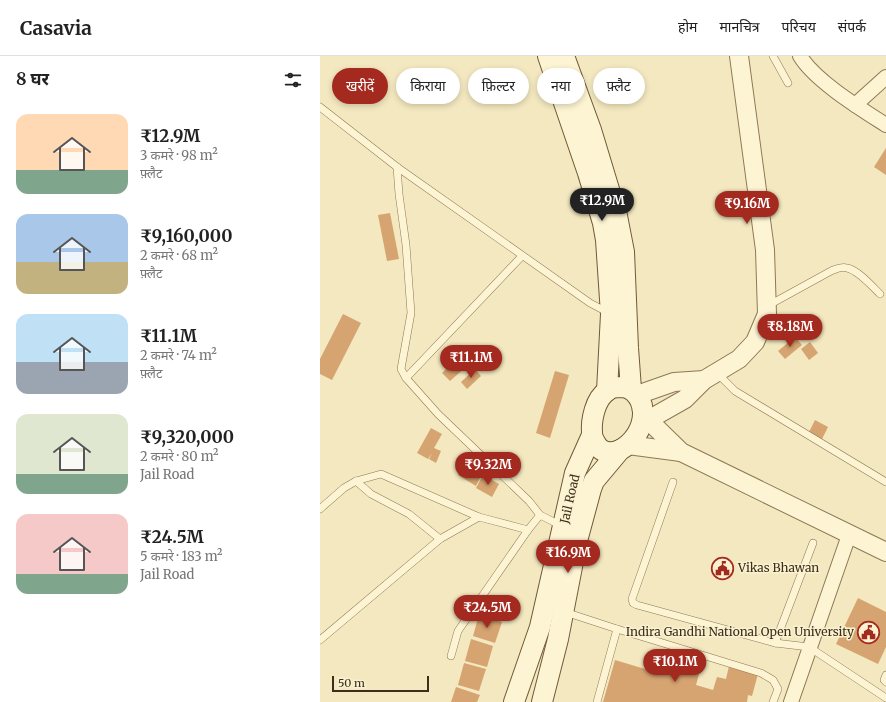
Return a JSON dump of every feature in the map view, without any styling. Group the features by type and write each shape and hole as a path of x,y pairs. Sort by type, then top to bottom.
{"main road":[{"path":"548,56 588,173 603,223 606,240 611,314 607,391 596,407 592,426 592,436 596,445 601,451 608,452 624,447 633,440 644,420 641,404 634,392 628,348 624,252 618,216 592,130 564,56"},
{"path":"607,391 614,388 624,387 634,392"},
{"name":"Jail Road","path":"514,702 540,627 575,474 592,436"},
{"name":"Jail Road","path":"542,702 577,541 591,489 594,481 624,447"}],"street":[{"path":"739,56 765,250 767,314 755,342 740,359 710,377 685,399 644,420 681,452 886,552"},
{"path":"800,56 811,70 855,105 886,125"},
{"path":"855,105 886,77"},
{"path":"634,392 674,382 710,377"},
{"path":"624,447 681,452"},
{"path":"791,702 849,535"}],"lane":[{"path":"773,56 788,83"},
{"path":"320,107 397,167 522,256 590,303 611,314"},
{"path":"397,167 406,245 411,313 401,369 406,378 438,414 529,501 540,515 564,527"},
{"path":"406,378 522,256"},
{"path":"767,306 831,271 841,268 847,268 855,272 880,294"},
{"path":"710,377 886,482"},
{"path":"322,506 344,488 356,481 381,474 479,517 528,530"},
{"path":"356,481 371,494 408,514 440,540"},
{"path":"673,482 632,599 633,603 775,643 809,647 883,699"},
{"path":"451,656 458,631 540,515"},
{"path":"320,640 440,540 479,517"},
{"path":"775,643 813,543"},
{"path":"563,611 762,673 773,680 778,689 773,702"},
{"path":"597,702 617,629"},
{"path":"886,675 884,680 886,682"}],"building":[{"path":"886,148 886,175 874,167"},
{"path":"390,213 399,259 387,261 378,215"},
{"path":"343,314 361,323 332,380 320,374 320,359"},
{"path":"795,337 802,345 785,359 778,351"},
{"path":"810,342 818,353 809,360 801,349"},
{"path":"459,357 467,366 450,381 442,373"},
{"path":"475,369 481,376 467,389 461,382"},
{"path":"555,371 569,375 550,438 536,433"},
{"path":"815,420 828,427 822,439 809,432"},
{"path":"431,428 442,434 434,448 441,451 436,463 429,459 432,453 428,459 417,453"},
{"path":"465,462 475,468 474,470 482,474 476,486 458,475"},
{"path":"483,475 499,484 492,497 476,488"},
{"path":"858,598 886,612 886,647 878,664 836,644"},
{"path":"479,615 502,622 495,643 473,636"},
{"path":"471,639 493,646 487,667 465,661"},
{"path":"650,652 701,667 696,685 713,690 717,677 726,679 729,666 758,674 752,696 748,695 747,702 603,702 615,660 645,669"},
{"path":"464,663 486,669 479,691 458,685"},
{"path":"456,687 480,695 477,702 451,702"}],"place":[{"name":"Vikas Bhawan","path":"722,568"},
{"name":"Indira Gandhi National Open University","path":"869,632"}]}
